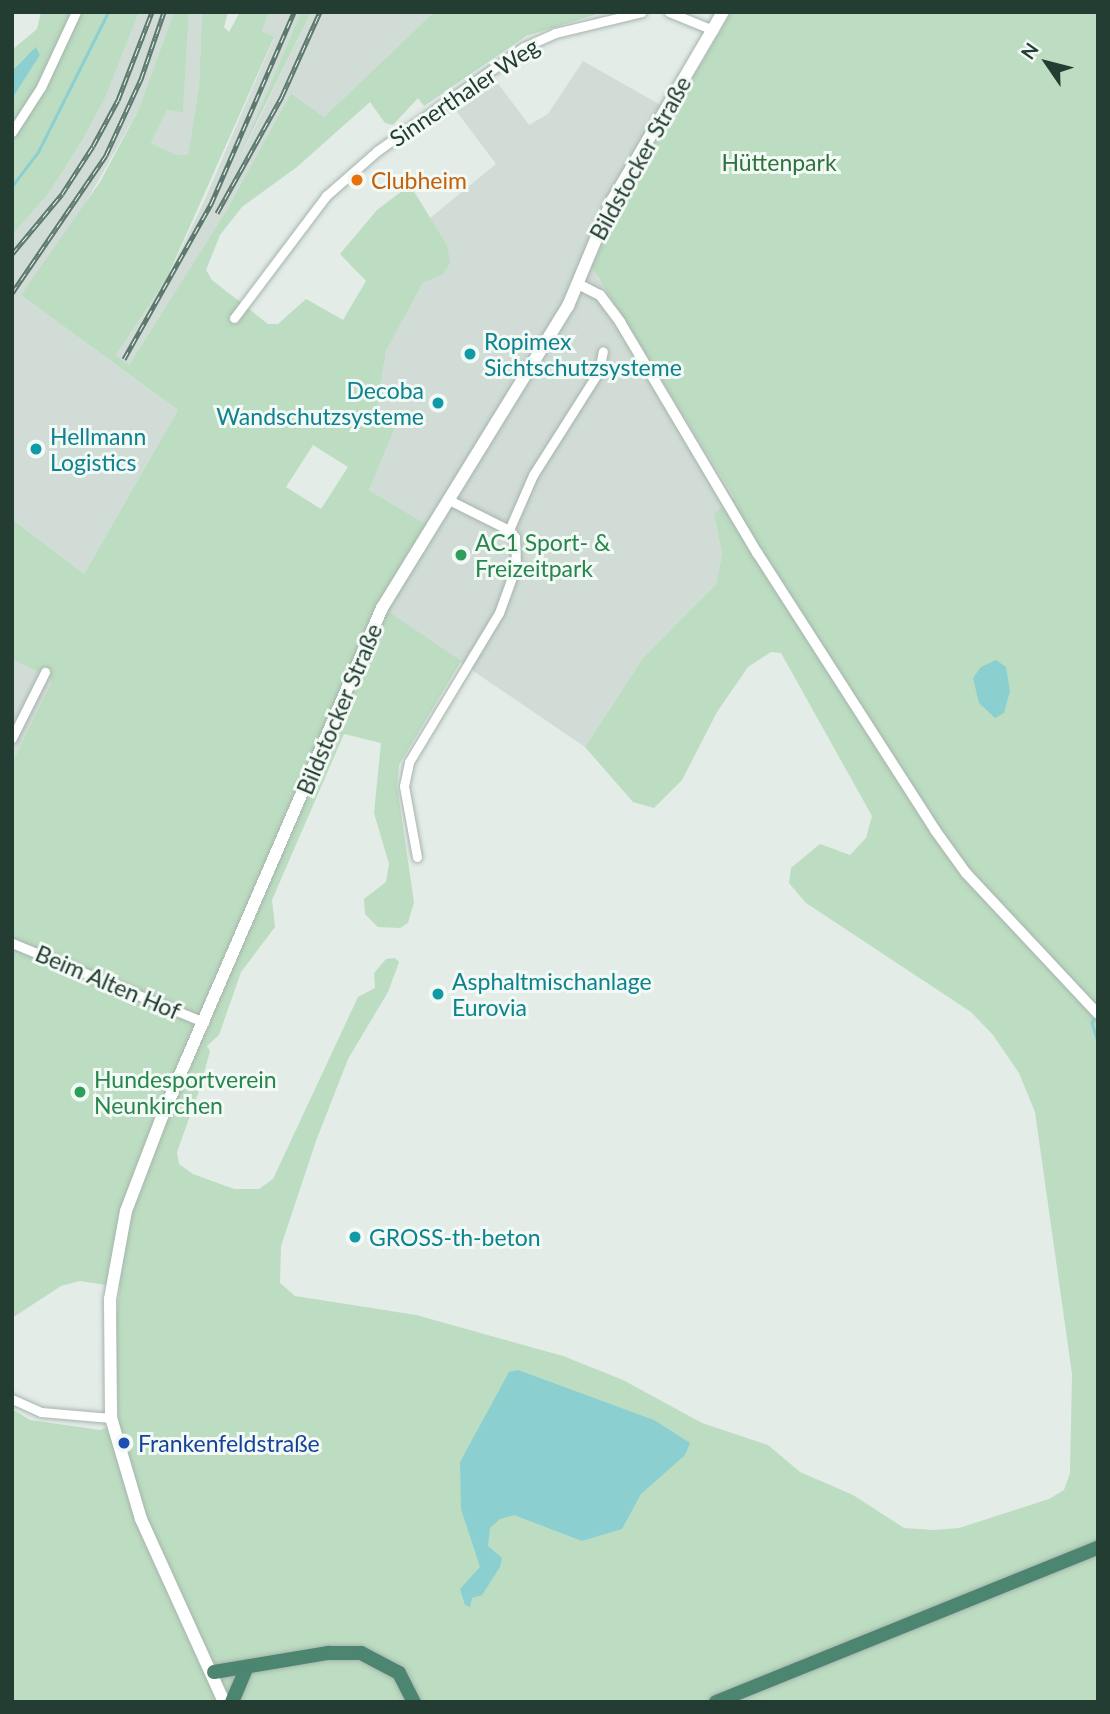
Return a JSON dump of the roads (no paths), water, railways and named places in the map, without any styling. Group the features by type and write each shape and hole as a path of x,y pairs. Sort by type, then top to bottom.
{"highway":[{"path":"716,1702 1098,1548"},
{"path":"215,1676 328,1653 361,1653 399,1673 414,1702"},
{"path":"232,1702 250,1670"}],"main road":[{"name":"Bildstocker Straße","path":"224,1702 215,1676 141,1519 111,1418 107,1342 120,1234 140,1171 367,640 447,499 547,343 578,284 612,201 723,12"}],"street":[{"path":"12,132 41,87 76,12"},
{"name":"Sinnerthaler Weg","path":"234,317 326,196 377,151 524,47 555,33 642,12"},
{"path":"669,12 713,30"},
{"path":"578,284 611,308 758,554 942,841 974,881 1098,1014"},
{"path":"509,530 533,475 599,371 603,351"},
{"path":"417,857 405,774 512,587 517,548 509,530 447,499"},
{"path":"12,738 45,673"},
{"name":"Beim Alten Hof","path":"12,943 204,1022"},
{"path":"12,1399 41,1412 111,1418"}],"water":[{"path":"36,47 40,55 12,99 12,71"},
{"path":"996,660 1006,667 1010,691 1004,713 995,718 979,703 973,678 981,667"},
{"path":"518,1370 654,1420 690,1443 685,1455 641,1494 622,1529 582,1541 514,1515 500,1519 490,1528 488,1546 502,1558 500,1567 482,1595 472,1598 470,1607 465,1605 460,1589 480,1567 461,1509 460,1462 509,1372"}],"waterway":[{"path":"12,186 38,152 108,12"},
{"path":"1096,1016 1092,1023 1098,1042"}],"railway":[{"path":"12,254 62,194 93,146 118,100 152,12"},
{"path":"12,293 106,155 141,79 164,12"},
{"path":"124,359 211,204 294,12"},
{"path":"217,213 282,96 320,12"}],"place":[{"name":"Clubheim","path":"357,180"},
{"name":"Ropimex Sichtschutzsysteme","path":"470,354"},
{"name":"Decoba Wandschutzsysteme","path":"438,403"},
{"name":"Hellmann Logistics","path":"36,449"},
{"name":"AC1 Sport- & Freizeitpark","path":"461,555"},
{"name":"Asphaltmischanlage Eurovia","path":"438,994"},
{"name":"Hundesportverein Neunkirchen","path":"80,1092"},
{"name":"GROSS-th-beton","path":"355,1237"},
{"name":"Frankenfeldstraße","path":"124,1443"}],"park label":[{"name":"Hüttenpark","path":"779,162"}]}
